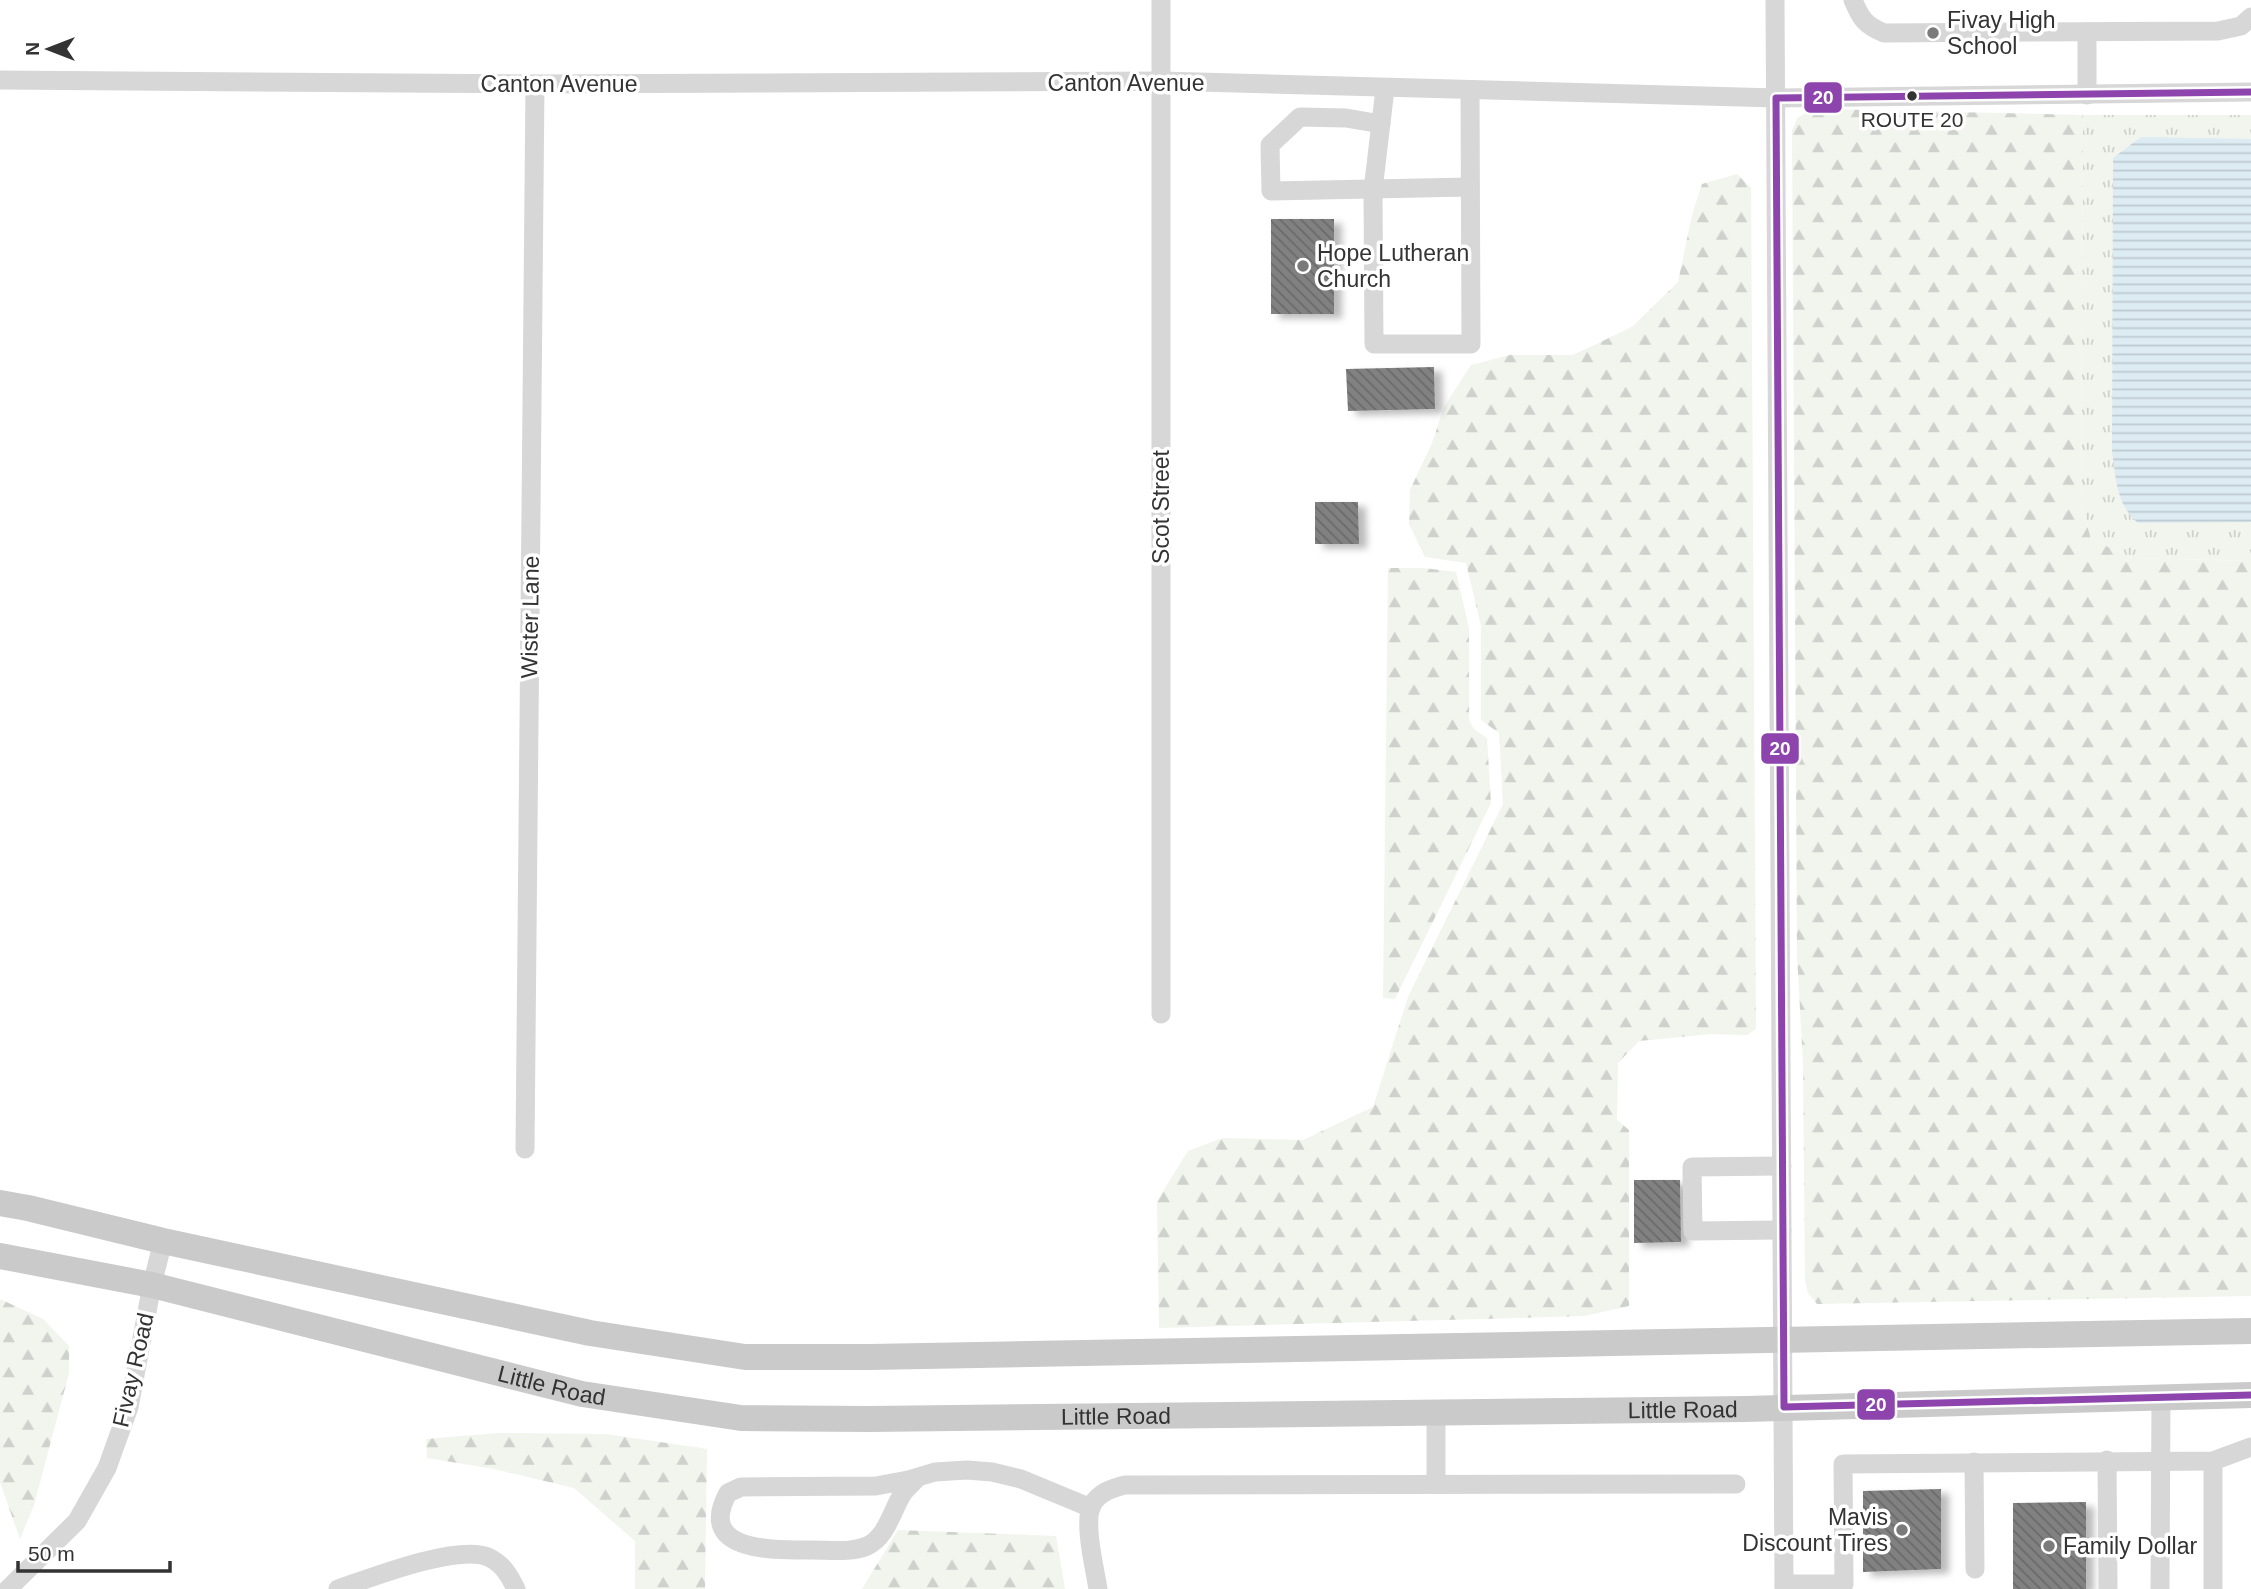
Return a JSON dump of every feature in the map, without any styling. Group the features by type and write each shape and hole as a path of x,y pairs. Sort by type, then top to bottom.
{"main road":[{"path":"0,1203 590,1333 745,1357 870,1357 2251,1331"},
{"name":"Little Road","path":"0,1256 152,1284 582,1394 741,1419 1436,1413 2251,1395"}],"street":[{"name":"Scot Street","path":"1161,0 1161,1014"},
{"path":"1775,0 1784,1587 1844,1584 1843,1464 2213,1461 2251,1447"},
{"path":"1853,0 1859,15 1868,26 1884,33 2218,32 2241,26 2251,17"},
{"path":"2087,32 2087,95"},
{"name":"Canton Avenue","path":"0,80 535,84 1161,81 1776,98 2251,92"},
{"name":"Wister Lane","path":"525,1149 535,84"},
{"path":"1385,89 1373,190 1374,344 1471,344 1470,90"},
{"path":"1381,124 1346,118 1300,117 1270,145 1271,191 1470,187"},
{"path":"1782,1166 1692,1167 1692,1231 1782,1230"},
{"name":"Fivay Road","path":"8,1589 77,1521 107,1468 129,1407 152,1284 163,1241"},
{"path":"2160,1589 2161,1397"},
{"path":"1436,1413 1436,1484"},
{"path":"2107,1460 2108,1589"},
{"path":"2213,1461 2213,1589"},
{"path":"1974,1462 1975,1569"},
{"path":"918,1477 903,1493 885,1528 870,1545 855,1550 772,1550 730,1537 720,1525 719,1513 728,1493 741,1487 876,1486 935,1472 967,1470 992,1472 1021,1479 1091,1508"},
{"path":"1098,1589 1088,1519 1093,1504 1108,1490 1125,1485 1737,1484"},
{"path":"338,1589 419,1563 467,1554 486,1556 505,1568 516,1589"}],"green space":[{"path":"1823,109 2083,115 2081,504 2091,539 2132,558 2251,561 2251,1296 1817,1304 1808,1293 1805,1281 1803,1063 1797,955 1792,131 1797,118"},
{"path":"2083,115 2251,115 2251,561 2132,558 2091,539 2081,504"},
{"path":"1737,174 1751,188 1756,1029 1747,1035 1711,1034 1639,1041 1618,1063 1617,1120 1629,1130 1629,1306 1584,1316 1159,1328 1157,1201 1188,1151 1223,1138 1303,1140 1373,1107 1408,997 1503,804 1499,733 1481,720 1481,626 1466,563 1425,557 1409,524 1410,490 1432,443 1444,407 1471,365 1510,355 1573,355 1632,327 1678,282 1692,215 1702,184"},
{"path":"1388,568 1424,568 1456,572 1469,628 1469,720 1474,729 1487,738 1491,803 1395,999 1383,998"},
{"path":"0,1299 43,1319 69,1346 69,1373 34,1505 20,1539 0,1482"},
{"path":"498,1433 606,1434 707,1449 705,1589 635,1589 635,1541 574,1488 494,1469 427,1458 426,1439"},
{"path":"898,1530 1056,1536 1065,1589 862,1589"}],"shaded area":[{"path":"2141,137 2251,139 2251,522 2138,523 2125,508 2118,490 2112,451 2113,158"}],"building":[{"name":"Hope Lutheran Church","path":"1271,219 1334,219 1334,314 1271,314"},
{"path":"1434,367 1435,409 1348,411 1346,369"},
{"path":"1315,502 1358,502 1359,544 1315,544"},
{"path":"1634,1180 1680,1180 1681,1242 1634,1243"},
{"name":"Mavis Discount Tires","path":"1941,1489 1941,1569 1863,1572 1863,1491"},
{"name":"Family Dollar","path":"2086,1502 2086,1589 2013,1589 2013,1503"}],"transit line":[{"name":"20","path":"2251,92 1776,98 1784,1407 2251,1395"}],"place":[{"name":"Fivay High School","path":"1933,33"},
{"name":"ROUTE 20","path":"1912,96"},
{"name":"Hope Lutheran Church","path":"1303,266"},
{"name":"Mavis Discount Tires","path":"1902,1530"},
{"name":"Family Dollar","path":"2049,1546"}]}
